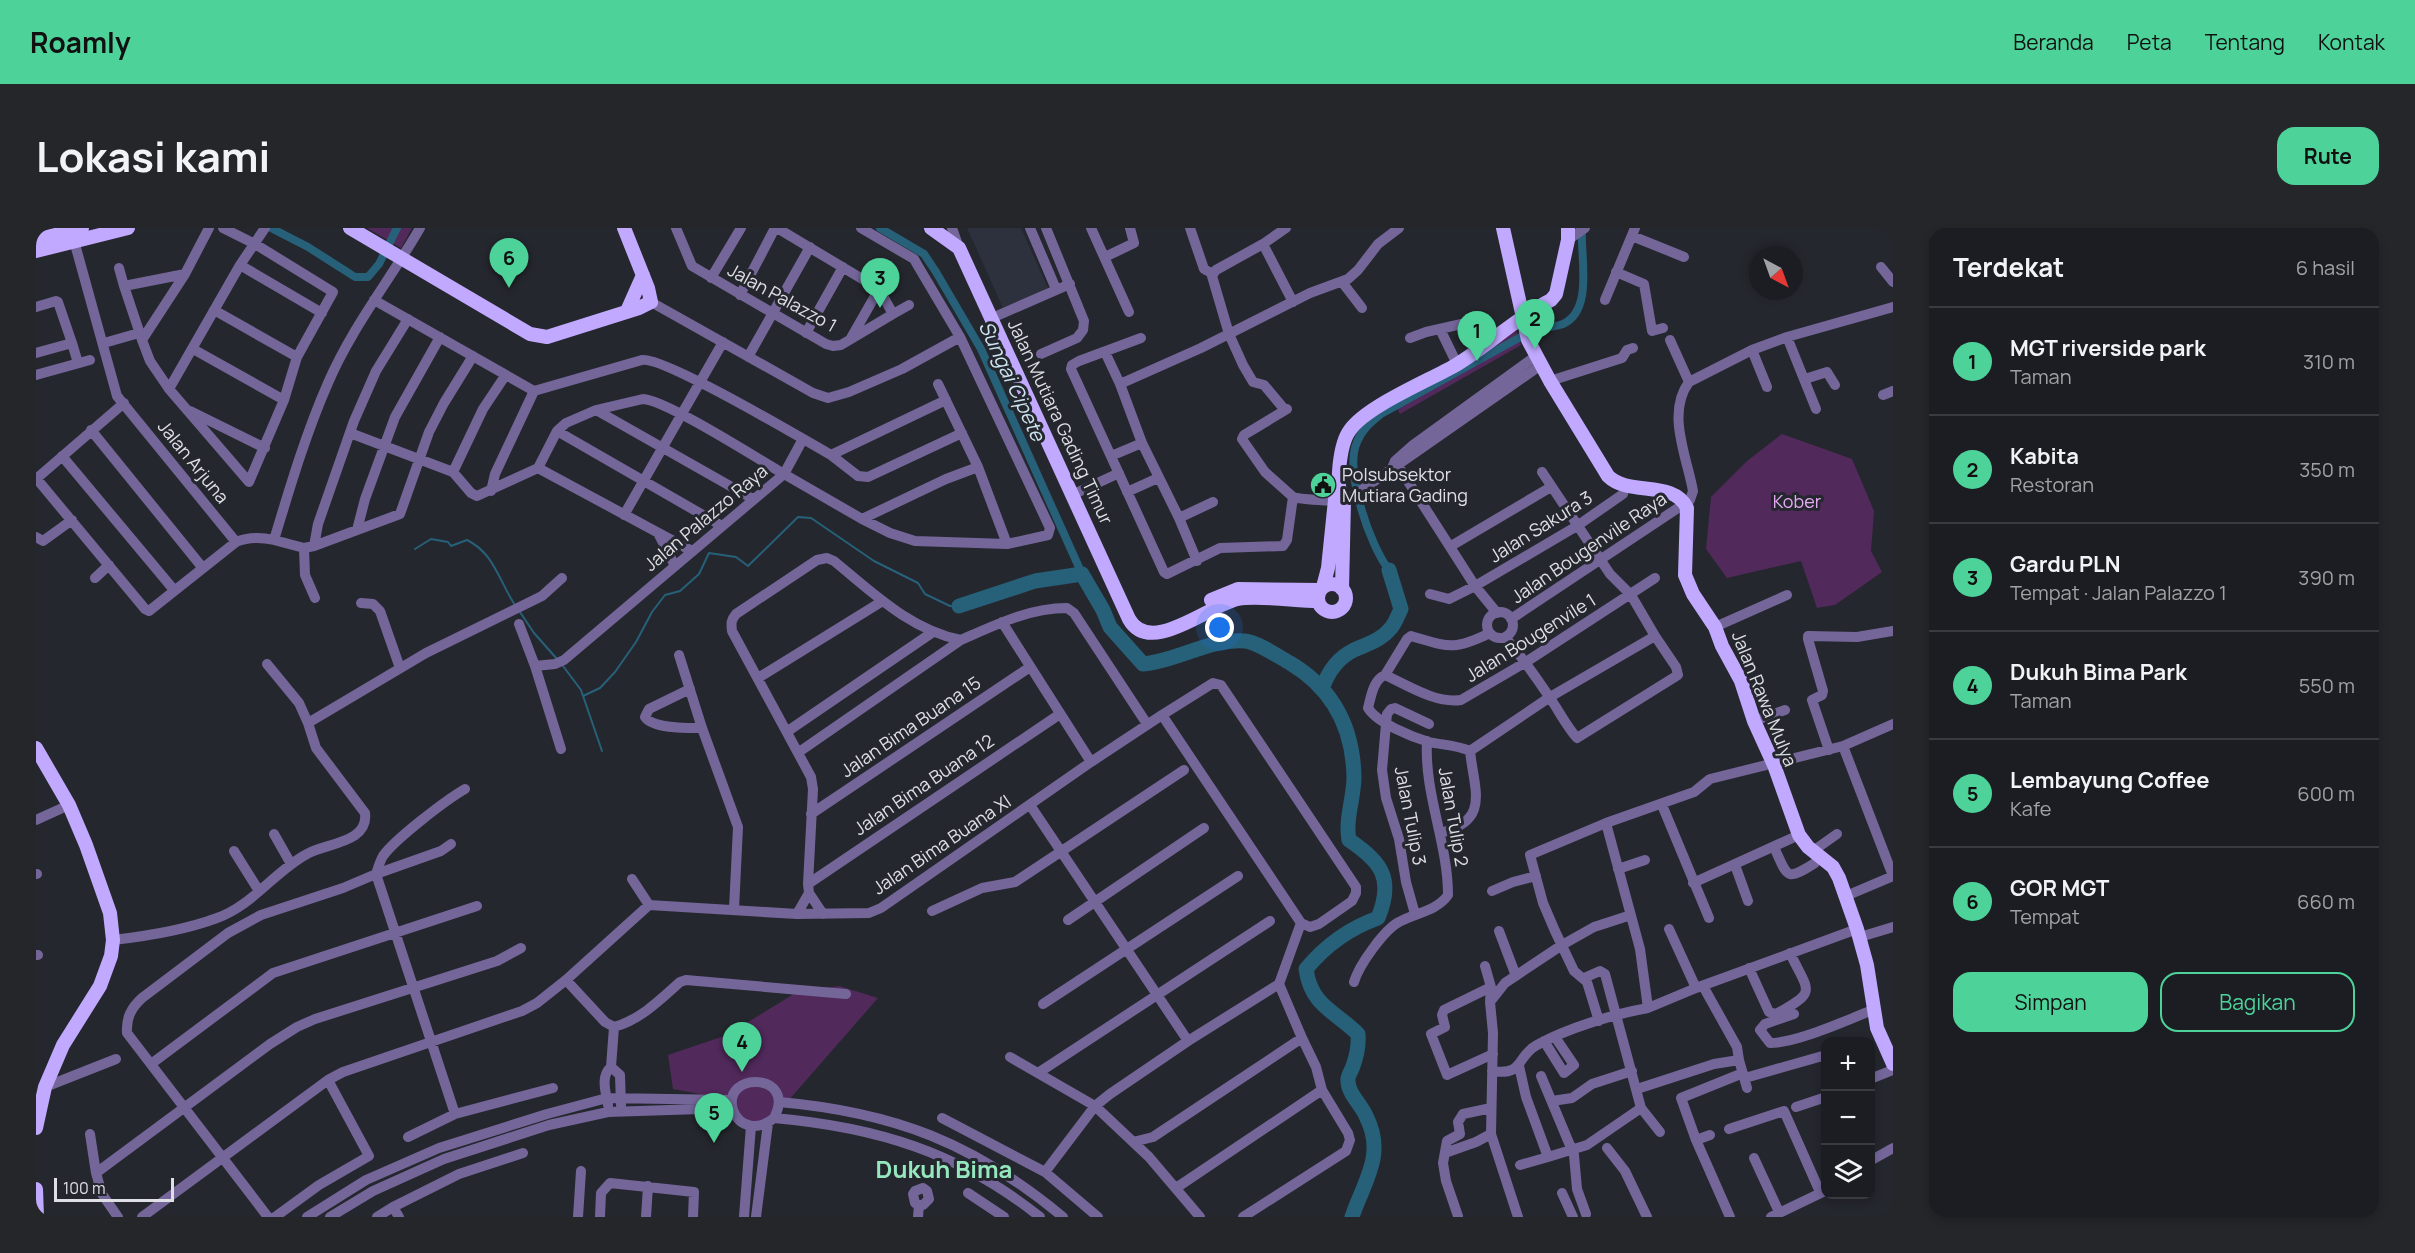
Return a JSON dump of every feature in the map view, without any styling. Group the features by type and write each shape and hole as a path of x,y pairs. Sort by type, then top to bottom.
{"main road":[{"path":"36,240 74,232 128,228"},
{"path":"350,228 538,337 547,337 651,302 624,228"},
{"name":"Jalan Mutiara Gading Timur","path":"931,228 959,248 1127,612 1140,624 1152,625 1171,620 1233,590 1320,592"},
{"path":"1503,228 1528,340 1589,447 1612,479 1625,485 1663,492 1677,497 1685,504"},
{"path":"36,251 74,232"},
{"path":"1343,498 1328,568 1320,592 1321,608 1328,611 1340,609 1345,599 1342,588 1343,498 1340,472 1343,447 1353,426 1370,412 1457,364 1494,338 1523,322 1551,300 1556,294 1575,232"},
{"path":"627,311 643,275"},
{"name":"Jalan Rawa Mulya","path":"1685,504 1688,513 1685,574 1693,594 1715,627 1722,646 1741,681 1754,721 1774,765 1799,835 1814,857 1833,867 1846,896 1867,965 1877,1028 1891,1056"},
{"path":"1320,592 1333,584 1342,588"},
{"path":"36,748 69,805 110,913 114,940 107,970 100,986 63,1045 45,1087 36,1128"},
{"path":"36,1189 36,1217"}],"street":[{"path":"104,343 140,337 185,274 209,228"},
{"path":"118,268 150,361 169,389 247,482 251,481 284,400 297,357 333,292 255,244 223,228"},
{"path":"169,389 240,265 265,228"},
{"path":"274,540 297,465 328,382 398,255 420,228"},
{"name":"Jalan Palazzo 1","path":"676,228 692,266 806,333 833,346 850,339 909,304"},
{"path":"681,240 688,228"},
{"path":"711,278 741,228"},
{"path":"740,295 776,228 879,288 893,314"},
{"name":"Jalan Palazzo Raya","path":"535,666 559,662 784,474 862,519 890,533 915,541 1007,544 1045,537 1050,528 960,337 914,259 861,228"},
{"name":"Jalan Mutiara Gading Timur","path":"952,228 959,248"},
{"path":"1030,228 1056,289"},
{"path":"1041,354 1077,338 1083,330 1084,321 1046,228"},
{"path":"1091,228 1129,312"},
{"path":"1104,257 1134,243 1130,228"},
{"path":"1190,228 1204,269 1213,274"},
{"path":"1213,274 1286,228"},
{"path":"1120,384 1331,284 1342,282 1353,275 1378,244 1399,228"},
{"name":"Jalan Arjuna","path":"74,232 104,343 99,358 117,396 236,542"},
{"path":"1605,300 1634,232 1684,257"},
{"path":"1263,244 1293,302"},
{"path":"748,357 810,247"},
{"path":"240,265 322,313"},
{"path":"806,333 843,267"},
{"path":"1881,267 1893,282"},
{"path":"1616,272 1644,284 1652,331 1663,328"},
{"path":"124,286 185,274"},
{"path":"1213,274 1212,278 1229,334 1253,382 1264,385 1286,410 1244,435 1242,439 1265,472 1293,497 1303,500 1343,498 1370,484 1539,360"},
{"path":"1342,282 1362,308"},
{"path":"992,318 1070,284"},
{"path":"850,339 879,288"},
{"path":"374,300 534,391 648,358 700,382 803,439 831,455 858,476 868,477 962,433"},
{"path":"36,307 58,302 78,363"},
{"path":"651,302 813,393 828,398 888,376 960,337"},
{"path":"1685,504 1692,497 1693,491 1678,421 1679,407 1689,382 1752,350 1787,337 1893,307"},
{"path":"214,310 297,357"},
{"path":"315,598 305,575 309,547 350,433 376,371 408,319"},
{"path":"1410,338 1484,319 1489,324 1494,338"},
{"path":"1440,329 1457,364"},
{"path":"357,530 365,499 395,417 440,337"},
{"path":"1787,337 1816,409"},
{"path":"1141,338 1071,366 1165,573 1197,561 1220,548 1283,546 1286,543 1293,497"},
{"path":"1670,340 1689,382"},
{"path":"624,515 723,342"},
{"path":"36,353 72,343"},
{"path":"1550,381 1622,358 1627,350 1633,348"},
{"path":"193,350 284,400"},
{"path":"1752,350 1767,387"},
{"path":"1105,352 1120,384 1142,443 1179,518 1197,561"},
{"path":"124,403 36,479 149,611 202,567 244,538 263,537 309,547 400,514 429,432 473,356"},
{"path":"36,375 99,358"},
{"path":"1805,379 1827,372 1835,385"},
{"path":"453,472 483,409 505,376"},
{"path":"938,384 978,467 1007,544"},
{"path":"491,491 495,474 534,391"},
{"path":"350,433 453,472 474,496 491,491 538,468 557,431 566,423 596,410 647,399 682,415 784,474 803,439"},
{"path":"831,455 946,400"},
{"path":"186,408 266,448"},
{"path":"596,410 753,498"},
{"path":"92,430 202,567"},
{"path":"557,431 722,525"},
{"path":"1111,456 1142,443"},
{"path":"62,456 174,590"},
{"path":"1395,465 1451,546 1475,586 1497,613 1505,614 1511,619 1513,627 1505,637 1497,638 1490,633 1488,621 1497,613"},
{"path":"862,519 946,479 978,467"},
{"path":"538,468 692,551"},
{"path":"1505,637 1526,662 1575,736 1580,738 1678,675 1676,668 1631,595 1610,574 1542,472"},
{"path":"1074,494 1119,473"},
{"path":"1127,492 1158,478"},
{"path":"1451,546 1551,486"},
{"name":"Jalan Sakura 3","path":"1430,594 1449,599 1475,586 1577,526 1623,494"},
{"path":"1179,518 1213,502"},
{"name":"Jalan Bougenvile Raya","path":"1511,619 1685,504"},
{"path":"36,537 43,541 72,520"},
{"path":"658,533 675,566"},
{"path":"797,914 808,888 813,789 811,777 732,631 732,619 818,560 827,558 834,561 881,602 933,632 961,640"},
{"path":"95,578 109,565"},
{"path":"308,723 400,668 542,596 562,578"},
{"name":"Jalan Bougenvile 1","path":"1385,675 1427,694 1453,701 1471,695 1655,578"},
{"path":"1715,627 1788,595"},
{"path":"758,678 881,602"},
{"path":"361,603 373,604 380,611 400,668"},
{"path":"799,752 961,640 1002,622 1029,613 1055,608 1067,608 1074,613 1147,724"},
{"path":"1002,622 1091,762"},
{"path":"519,624 561,749"},
{"path":"788,731 933,632"},
{"path":"1829,750 1812,700 1822,695 1823,691 1809,636 1857,637 1893,632"},
{"path":"1490,633 1468,644 1448,647 1412,636 1407,639 1385,675 1376,682 1368,708 1372,714 1386,723 1427,741 1470,751 1550,697 1655,636"},
{"path":"680,655 702,728 738,827 734,909"},
{"path":"114,940 160,934 218,918 259,891 291,864 318,848 358,835 366,822 365,813 316,748 299,703 267,664"},
{"name":"Jalan Bima Buana 15","path":"811,814 1030,667"},
{"name":"Jalan Bima Buana XI","path":"649,905 797,914 869,913 1147,724 1213,683 1221,686 1241,711 1356,886 1356,893 1352,901 1319,924 1310,927 1301,923"},
{"path":"690,689 649,709 645,717 648,722 654,724 702,728"},
{"path":"1386,723 1388,714 1395,708 1429,723"},
{"path":"1754,721 1785,710"},
{"name":"Jalan Bima Buana 12","path":"808,888 1060,714"},
{"path":"1045,1172 1095,1106 1188,1041 1279,984 1301,923 1162,715"},
{"name":"Jalan Tulip 3","path":"1386,723 1382,770 1386,798 1399,839 1406,882 1415,914"},
{"path":"1599,1021 1590,989 1584,978 1574,971 1543,903 1530,855 1629,813 1662,805 1694,792 1710,779 1774,765 1843,746 1893,724"},
{"name":"Jalan Tulip 2","path":"1415,914 1426,911 1443,901 1448,895 1448,876 1428,779 1427,741"},
{"path":"1843,746 1893,876 1846,896"},
{"path":"1440,833 1457,829 1464,824 1476,805 1477,792 1470,751"},
{"path":"932,911 982,888 1015,882 1184,770"},
{"path":"455,1114 376,874 383,856 393,846 465,789"},
{"path":"36,820 69,805"},
{"path":"1030,805 1188,1041"},
{"path":"1662,805 1709,918"},
{"path":"1606,823 1641,957 1648,1008"},
{"path":"1068,920 1204,828"},
{"path":"273,834 291,864"},
{"path":"1774,847 1785,871 1795,876 1837,834"},
{"path":"1693,883 1799,835"},
{"path":"268,1217 128,1033 129,1014 142,998 228,933 248,921 441,851 451,844"},
{"path":"234,851 259,891"},
{"path":"1618,869 1645,860"},
{"path":"1735,865 1748,901"},
{"path":"1043,1004 1238,876"},
{"path":"1492,891 1536,876"},
{"path":"142,1217 328,1080 343,1072 522,1011 537,1003 649,905 632,879"},
{"path":"808,888 823,914"},
{"path":"151,1064 273,974 477,906"},
{"path":"1354,982 1359,969 1382,936 1396,923 1415,914"},
{"path":"1490,1002 1505,983 1562,945 1594,927 1631,915"},
{"path":"1038,1073 1270,921"},
{"path":"1492,1071 1509,1071 1519,1066 1527,1053 1544,1041 1617,1014 1648,1008 1790,953 1858,933 1893,927"},
{"path":"1669,929 1699,987 1737,1047 1745,1080"},
{"path":"1499,931 1516,976"},
{"path":"96,1173 297,1027 315,1019 497,961 521,948"},
{"path":"1749,968 1769,1012 1776,1014 1803,999 1806,994 1806,987 1790,953"},
{"path":"1485,966 1491,987 1493,1054 1491,1134 1518,1217"},
{"path":"1584,978 1600,971 1604,972 1641,1108 1660,1132"},
{"path":"566,980 605,1022 614,1027 627,1024 649,1009 680,982 686,980 846,994"},
{"path":"1244,1217 1346,1151 1349,1146 1348,1134 1322,1090 1312,1056 1279,984"},
{"path":"1491,987 1444,1010 1442,1015 1445,1027 1431,1034 1446,1074 1449,1076 1493,1054"},
{"path":"1794,1014 1765,1024 1760,1030 1770,1043 1794,1039 1873,1010"},
{"path":"608,1112 604,1078 612,1067 614,1027"},
{"path":"1544,1041 1563,1073 1574,1065 1555,1037"},
{"path":"1134,1142 1153,1137 1302,1038"},
{"path":"1010,1057 1095,1106 1134,1142 1200,1217"},
{"path":"1730,1217 1680,1098 1821,1057"},
{"path":"45,1087 116,1059"},
{"path":"1637,1089 1714,1064 1739,1060"},
{"path":"1519,1066 1526,1097 1548,1156"},
{"path":"612,1067 620,1075 622,1111"},
{"path":"1875,1077 1893,1070"},
{"path":"1552,1101 1572,1098 1592,1084 1632,1071"},
{"path":"1541,1076 1574,1155 1577,1189 1587,1214"},
{"path":"275,1217 319,1185 369,1156 328,1080"},
{"path":"756,1217 757,1195 771,1120 779,1102 775,1091 767,1083 757,1080 746,1082 737,1090 732,1104 737,1118 751,1126 771,1120 822,1122 856,1128 913,1144 951,1160 988,1180 1040,1217"},
{"path":"408,1137 455,1114 553,1088"},
{"path":"1176,1188 1322,1090"},
{"path":"307,1217 366,1180 439,1148 607,1098 732,1104"},
{"path":"1796,1107 1821,1099"},
{"path":"779,1102 825,1106 872,1115 916,1129 957,1146 995,1166 1032,1191 1063,1217"},
{"path":"330,1217 373,1191 444,1159 549,1125 608,1112 732,1104"},
{"path":"1458,1216 1446,1181 1443,1163 1447,1141 1460,1134 1458,1122 1460,1116 1491,1108"},
{"path":"1520,1165 1587,1145 1604,1136 1641,1108"},
{"path":"1729,1129 1784,1111 1821,1187"},
{"path":"942,1118 1045,1172 1098,1217"},
{"path":"744,1217 751,1126"},
{"path":"913,1144 916,1129"},
{"path":"90,1134 102,1194 118,1217"},
{"path":"1445,1153 1491,1134"},
{"path":"1696,1140 1710,1135"},
{"path":"1607,1148 1624,1171 1647,1217"},
{"path":"1875,1158 1893,1148"},
{"path":"377,1217 396,1212 459,1174 522,1153"},
{"path":"1754,1158 1775,1214 1821,1192"},
{"path":"578,1217 581,1171"},
{"path":"600,1217 602,1193 610,1183 694,1192 693,1217"},
{"path":"646,1217 648,1186"},
{"path":"968,1193 1004,1217"},
{"path":"1562,1193 1573,1217"},
{"path":"745,1195 757,1195"},
{"path":"918,1217 919,1205"}],"shaded area":[{"path":"967,228 1021,228 1048,288 1003,308"}],"green space":[{"path":"367,228 412,228 401,248"},
{"path":"1517,331 1521,345 1400,414 1393,400"},
{"name":"Kober","path":"1782,434 1852,459 1874,511 1871,551 1882,572 1835,605 1817,608 1801,561 1727,578 1706,549 1711,497 1747,461"},
{"path":"839,986 878,998 774,1117 757,1127 737,1118 732,1100 673,1089 668,1055 727,1035 797,992"}],"waterway":[{"path":"271,228 308,247 355,277 368,277 379,264 397,228"},
{"name":"Sungai Cipete","path":"880,228 924,254 981,349 1082,574"},
{"path":"1389,570 1367,527 1356,489 1354,455 1361,433 1381,414 1535,329 1560,325 1573,317 1582,295 1582,228"},
{"path":"583,696 600,688 615,672 665,595 680,591 699,574 709,553 736,557 748,566 798,517 811,518 874,561 918,583 925,594 950,606 959,606"},
{"path":"415,549 431,539 448,542 451,546 467,540 484,552 490,560 515,605"},
{"path":"1322,689 1330,671 1338,661 1348,653 1382,636 1395,622 1401,609 1389,570"},
{"path":"959,606 1035,581 1082,574 1110,627 1143,664 1169,659 1219,643 1245,641 1268,650 1305,673 1328,697 1344,726 1353,759 1354,777 1348,824 1349,840 1377,864 1385,882 1383,904 1378,918 1339,939 1306,969 1313,992 1319,1000 1358,1034 1357,1050 1348,1084 1372,1130 1374,1156 1352,1217"},
{"path":"520,612 534,633 557,659"},
{"path":"563,666 581,690 602,751"}],"place":[{"name":"GOR MGT","path":"509,288"},
{"name":"Gardu PLN","path":"880,308"},
{"name":"Kabita","path":"1535,349"},
{"name":"MGT riverside park","path":"1477,361"},
{"name":"Polsubsektor Mutiara Gading","path":"1323,485"},
{"name":"Dukuh Bima Park","path":"742,1072"},
{"name":"Lembayung Coffee","path":"714,1143"}],"district":[{"name":"Dukuh Bima","path":"944,1170"}]}
